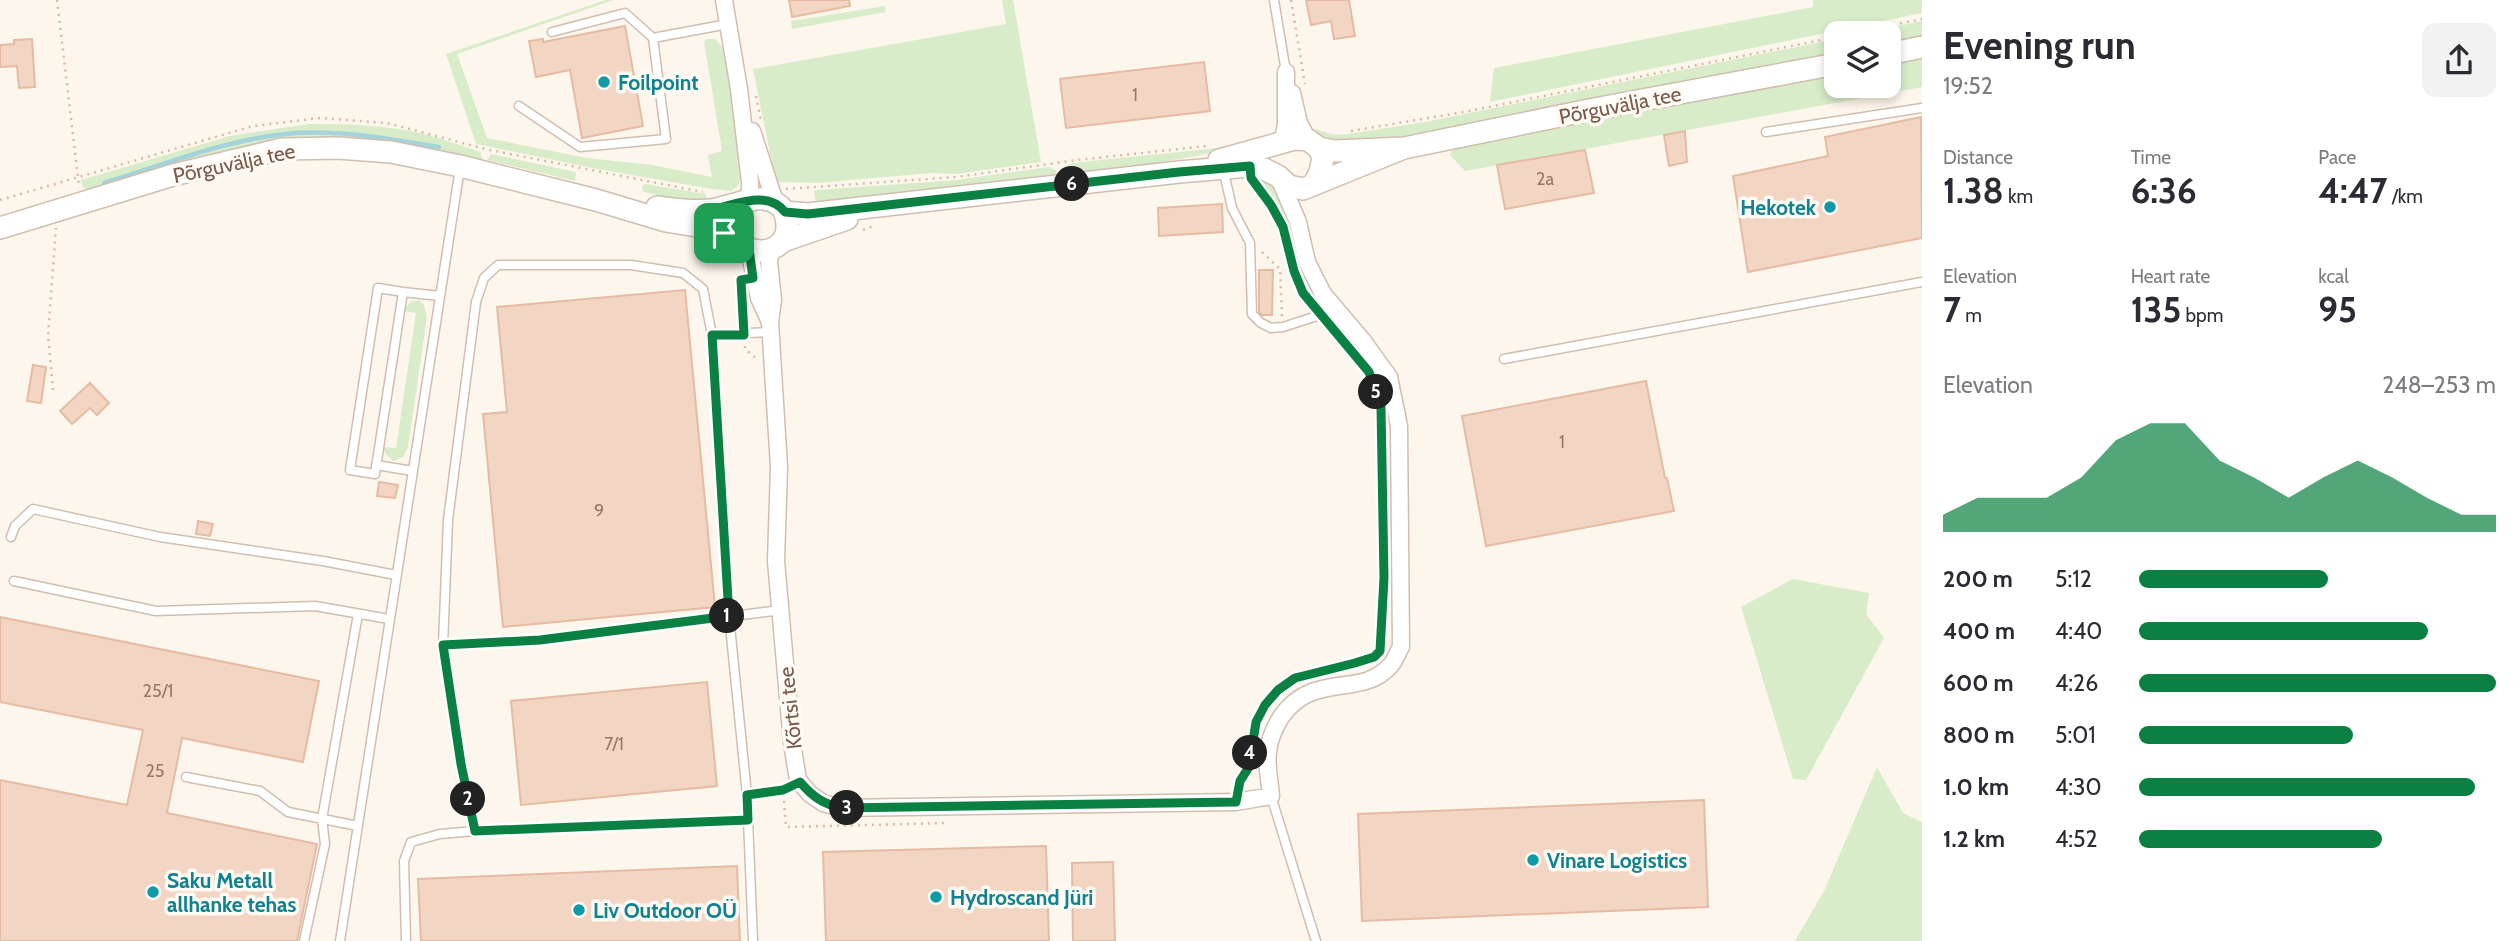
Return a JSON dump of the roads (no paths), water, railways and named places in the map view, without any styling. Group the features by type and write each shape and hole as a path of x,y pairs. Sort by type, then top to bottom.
{"street":[{"path":"724,0 739,89 750,182 750,191 736,215 733,226 742,243 758,253 887,214 1179,172 1250,166 1278,176 1289,186 1303,189 1314,184"},
{"path":"1901,51 1922,47"},
{"name":"Põrguvälja tee","path":"1314,184 1404,149 1589,110 1824,66"},
{"path":"800,782 810,794 823,803 842,808 1236,802 1271,796 1268,752 1275,726 1290,705 1311,690 1362,682 1390,666 1401,647 1399,426 1389,377 1363,341 1325,309 1322,294 1290,225 1278,176 1276,154 1282,144 1286,125 1286,72"},
{"path":"1286,72 1299,123 1323,158 1320,172 1290,225"},
{"path":"739,89 787,227 777,246"},
{"path":"1179,172 1295,139 1314,144"},
{"name":"Põrguvälja tee","path":"1314,144 1335,151 1404,149"},
{"name":"Põrguvälja tee","path":"0,228 173,175 282,149 338,148 390,152 460,166 596,200 666,221 709,228 742,243"},
{"path":"744,203 765,199 780,207 808,214 887,214"},
{"name":"Põrguvälja tee","path":"596,200 674,209 710,210 744,203"},
{"name":"Kõrtsi tee","path":"742,243 758,298 771,327"},
{"name":"Kõrtsi tee","path":"777,246 769,262 773,300 771,327 779,467 776,561 792,743 800,782"}],"lane":[{"path":"1274,0 1286,72"},
{"path":"519,106 580,147 666,139 653,38 625,13 552,32"},
{"path":"653,38 728,24"},
{"path":"1766,132 1922,108"},
{"path":"341,941 460,166"},
{"path":"1223,168 1232,208 1250,243 1252,314 1271,328 1283,327 1325,309"},
{"path":"475,831 461,764 443,645 448,520 476,302 484,278 498,265 631,265 683,273 703,289 712,335 729,616 747,795 753,941"},
{"path":"1504,359 1922,282"},
{"path":"403,292 375,474 350,470 378,288 440,296"},
{"path":"712,335 744,335 771,327"},
{"path":"376,465 413,471"},
{"path":"11,537 15,526 33,509 160,537 323,561 396,575"},
{"path":"14,581 156,611 315,606 389,619"},
{"path":"443,645 540,640 781,610"},
{"path":"304,941 325,844 322,819 358,614"},
{"path":"186,777 260,791 288,812 358,826"},
{"path":"747,795 783,790 800,782"},
{"path":"1271,796 1316,941"},
{"path":"406,941 404,862 411,842 440,834 475,831 748,820"}],"waterway":[{"path":"104,183 222,146 295,133 349,134 439,147"}],"place":[{"name":"Foilpoint","path":"604,82"},
{"name":"Hekotek","path":"1830,207"},
{"name":"Vinare Logistics","path":"1533,860"},
{"name":"Saku Metall allhanke tehas","path":"153,892"},
{"name":"Hydroscand Jüri","path":"936,897"},
{"name":"Liv Outdoor OÜ","path":"579,910"}]}
